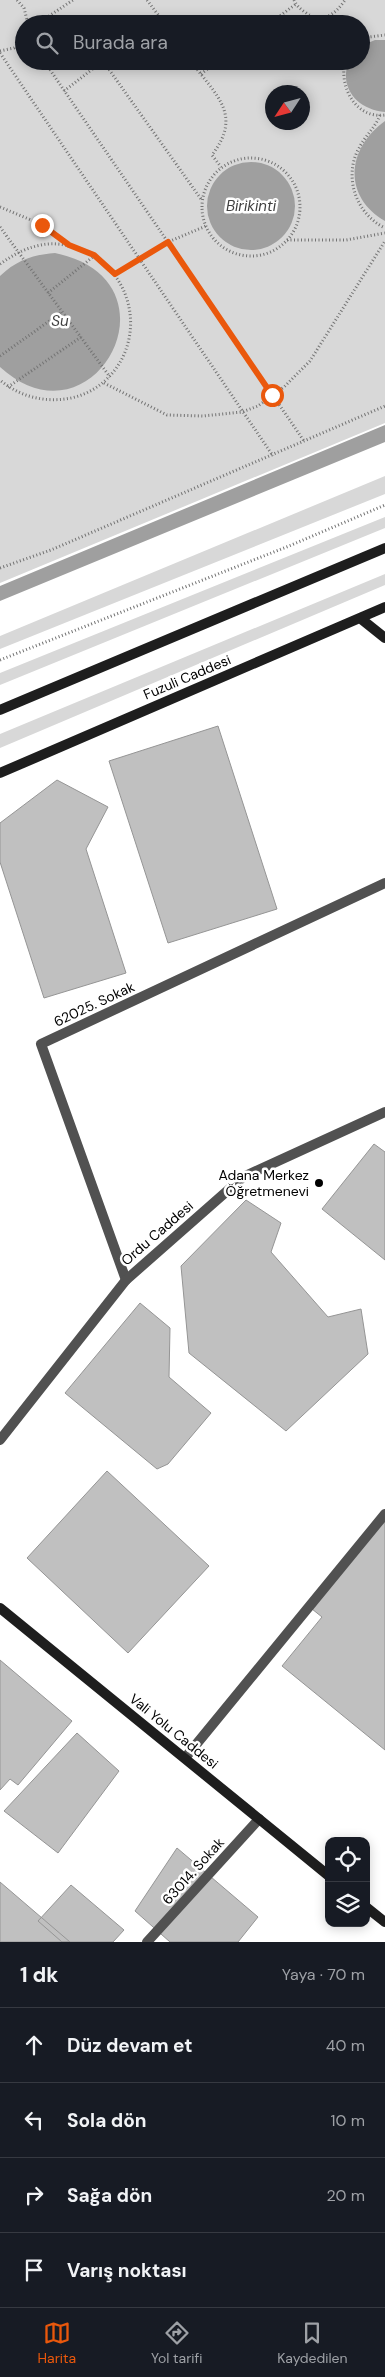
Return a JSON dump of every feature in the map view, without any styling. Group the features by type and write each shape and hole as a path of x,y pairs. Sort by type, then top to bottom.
{"main road":[{"path":"0,710 385,548"},
{"name":"Fuzuli Caddesi","path":"0,773 385,607"},
{"path":"360,618 385,638"},
{"name":"Vali Yolu Caddesi","path":"0,1608 325,1873"},
{"path":"370,1910 385,1922"}],"street":[{"name":"62025. Sokak","path":"126,1280 41,1044 385,883"},
{"name":"Ordu Caddesi","path":"0,1440 126,1280 243,1177 385,1112"},
{"path":"186,1758 385,1514"},
{"name":"63014. Sokak","path":"147,1942 259,1818"}],"path":[{"path":"17,0 24,8 26,15"},
{"path":"50,15 73,0"},
{"path":"147,0 159,15"},
{"path":"332,15 345,0"},
{"path":"280,15 295,2 309,15"},
{"path":"370,37 385,35"},
{"path":"15,47 0,52 273,456"},
{"path":"50,70 304,441"},
{"path":"64,91 91,70"},
{"path":"109,70 202,200"},
{"path":"198,70 228,116 223,138 212,154 221,167"},
{"path":"201,74 206,70"},
{"path":"343,70 344,88 352,102 365,111 383,115 359,148 352,176 358,204 367,215 385,228"},
{"path":"258,158 276,164 290,177 299,195 300,214 294,232 281,247 263,255 244,256 226,250 211,237 203,219 202,200 208,182 221,167 238,159 258,158"},
{"path":"0,207 42,225 69,245 94,255 115,274 126,293 131,315 130,338 123,359 104,383 81,396 56,401 31,398 0,380"},
{"path":"115,274 168,242 206,226"},
{"path":"0,227 110,377"},
{"path":"287,240 346,240 385,232"},
{"path":"104,383 167,415 203,416 242,412 258,406 310,361 385,241"},
{"path":"0,264 18,252 43,244 69,245"},
{"path":"48,293 94,255"},
{"path":"0,356 62,312"},
{"path":"8,386 81,337"},
{"path":"0,568 51,550 273,456 385,406"},
{"path":"0,660 290,546 385,506"}],"shaded area":[{"path":"0,0 385,0 385,423 0,583"},
{"path":"385,476 385,494 0,649 0,636"},
{"path":"385,517 385,528 0,685 0,673"},
{"path":"385,574 385,585 0,748 0,734"}],"water":[{"path":"385,40 385,112 366,107 359,102 348,88 346,80 346,70 370,70 370,42"},
{"path":"385,121 385,221 371,211 362,199 356,185 355,172 357,158 363,144 372,132"},
{"name":"Birikinti","path":"251,162 268,166 282,175 291,189 295,206 291,223 282,237 268,246 251,250 234,246 220,237 211,223 207,206 211,189 220,175 234,166"},
{"name":"Su","path":"55,253 94,269 115,294 120,324 112,352 93,376 67,389 35,388 0,367 0,276 25,259"},
{"path":"385,425 385,442 0,601 0,586"}],"building":[{"path":"218,726 277,909 168,943 109,761"},
{"path":"57,780 108,807 86,849 126,973 44,998 0,862 0,823"},
{"path":"374,1144 385,1152 385,1260 322,1209"},
{"path":"246,1200 281,1223 271,1252 328,1317 361,1309 368,1354 286,1431 189,1353 181,1266"},
{"path":"140,1303 170,1328 169,1377 211,1413 168,1464 157,1469 65,1393"},
{"path":"107,1471 209,1566 128,1653 27,1558"},
{"path":"385,1520 385,1750 282,1666 322,1617 312,1609"},
{"path":"0,1660 72,1721 18,1785 10,1779 0,1790"},
{"path":"77,1733 119,1771 58,1853 4,1811"},
{"path":"177,1848 258,1917 238,1942 170,1942 135,1911"},
{"path":"0,1882 70,1942 0,1942"},
{"path":"71,1885 124,1930 113,1942 62,1942 38,1921"}],"place":[{"name":"Adana Merkez Öğretmenevi","path":"319,1183"}],"route":[{"path":"42,225 69,245 94,255 115,274 168,242 272,395"}]}
